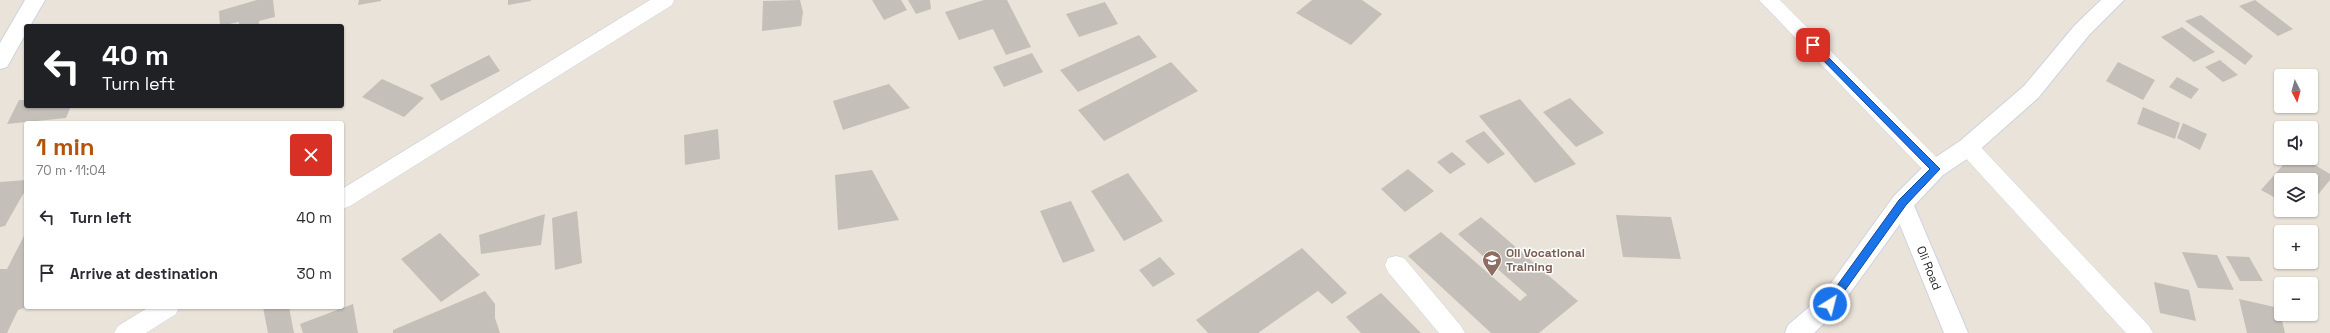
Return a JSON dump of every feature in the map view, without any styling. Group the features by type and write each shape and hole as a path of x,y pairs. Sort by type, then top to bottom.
{"street":[{"path":"0,60 35,0"},
{"path":"1797,333 1830,304 1902,203 1935,169 1968,146 2031,92 2082,30 2114,0"},
{"name":"Oli Road","path":"1902,203 1956,333"}],"lane":[{"path":"344,199 665,0"},
{"path":"1768,0 1935,169"},
{"path":"1968,146 2141,333"},
{"path":"1396,265 1453,333"},
{"path":"126,333 165,309"}],"building":[{"path":"257,0 273,0 275,17 259,21 259,24 239,24 239,22 220,24 219,11"},
{"path":"359,0 381,0 381,1 358,5"},
{"path":"508,0 531,0 531,1 508,5"},
{"path":"800,0 803,12 801,26 762,31 763,1"},
{"path":"872,0 901,0 907,10 884,20"},
{"path":"908,0 930,0 931,9 916,14"},
{"path":"984,0 1007,0 1031,47 1006,55 993,29 959,40 945,12"},
{"path":"1312,0 1362,0 1382,14 1351,45 1296,13"},
{"path":"2255,0 2293,29 2278,36 2239,6"},
{"path":"1105,2 1118,24 1079,37 1066,14"},
{"path":"2201,15 2253,56 2245,65 2185,21"},
{"path":"2182,27 2215,52 2194,62 2161,37"},
{"path":"1139,35 1157,57 1078,92 1060,70"},
{"path":"1032,53 1043,72 1004,87 993,67"},
{"path":"489,55 500,71 441,101 430,85"},
{"path":"2220,60 2238,75 2223,82 2205,67"},
{"path":"1171,62 1198,91 1104,141 1078,110"},
{"path":"2118,62 2155,80 2143,100 2106,81"},
{"path":"2177,77 2199,89 2191,99 2169,87"},
{"path":"382,79 424,98 404,117 362,97"},
{"path":"889,84 910,108 843,130 833,101"},
{"path":"1570,98 1604,133 1576,147 1543,112"},
{"path":"1520,99 1576,164 1535,183 1479,116"},
{"path":"19,100 24,100 24,108 70,108 66,118 24,121 24,122 7,124"},
{"path":"2143,107 2180,123 2175,139 2137,124"},
{"path":"2183,123 2207,134 2200,150 2177,138"},
{"path":"718,129 720,159 685,165 684,135"},
{"path":"1484,131 1505,154 1488,164 1465,141"},
{"path":"1452,152 1466,164 1450,174 1437,162"},
{"path":"2283,165 2315,165 2330,174 2330,180 2318,195 2318,173 2276,173"},
{"path":"1408,169 1434,191 1405,212 1381,189"},
{"path":"872,170 899,220 838,230 835,175"},
{"path":"1128,173 1163,221 1124,241 1091,191"},
{"path":"2274,175 2274,197 2261,190"},
{"path":"24,180 24,193 5,226 0,227 0,182"},
{"path":"1071,201 1095,251 1063,263 1040,211"},
{"path":"577,211 582,263 555,270 552,218"},
{"path":"545,214 541,245 481,254 479,235"},
{"path":"1616,215 1671,217 1681,259 1623,257"},
{"path":"1481,217 1578,301 1539,333 1491,333 1408,256 1441,232 1520,301 1527,295 1458,234"},
{"path":"440,233 480,275 441,302 401,259"},
{"path":"24,236 24,308 18,310 7,333 0,333 0,269 7,269"},
{"path":"1302,248 1347,293 1332,304 1318,291 1258,333 1208,333 1196,320"},
{"path":"2182,252 2217,255 2234,290 2198,288"},
{"path":"2226,256 2249,257 2263,281 2240,281"},
{"path":"1160,257 1175,274 1153,287 1139,270"},
{"path":"2154,282 2189,290 2196,321 2160,313"},
{"path":"485,291 495,304 495,318 500,333 393,333 393,330"},
{"path":"1381,293 1421,333 1361,333 1346,317"},
{"path":"2239,299 2274,307 2274,321 2282,321 2285,333 2247,333"},
{"path":"353,304 358,333 303,333 300,324 340,309 344,309 344,307"},
{"path":"263,309 289,309 294,333 268,333"}],"place":[{"name":"Oli Vocational Training","path":"1492,277"}],"route":[{"path":"1813,45 1935,169 1902,203 1830,304"}]}
